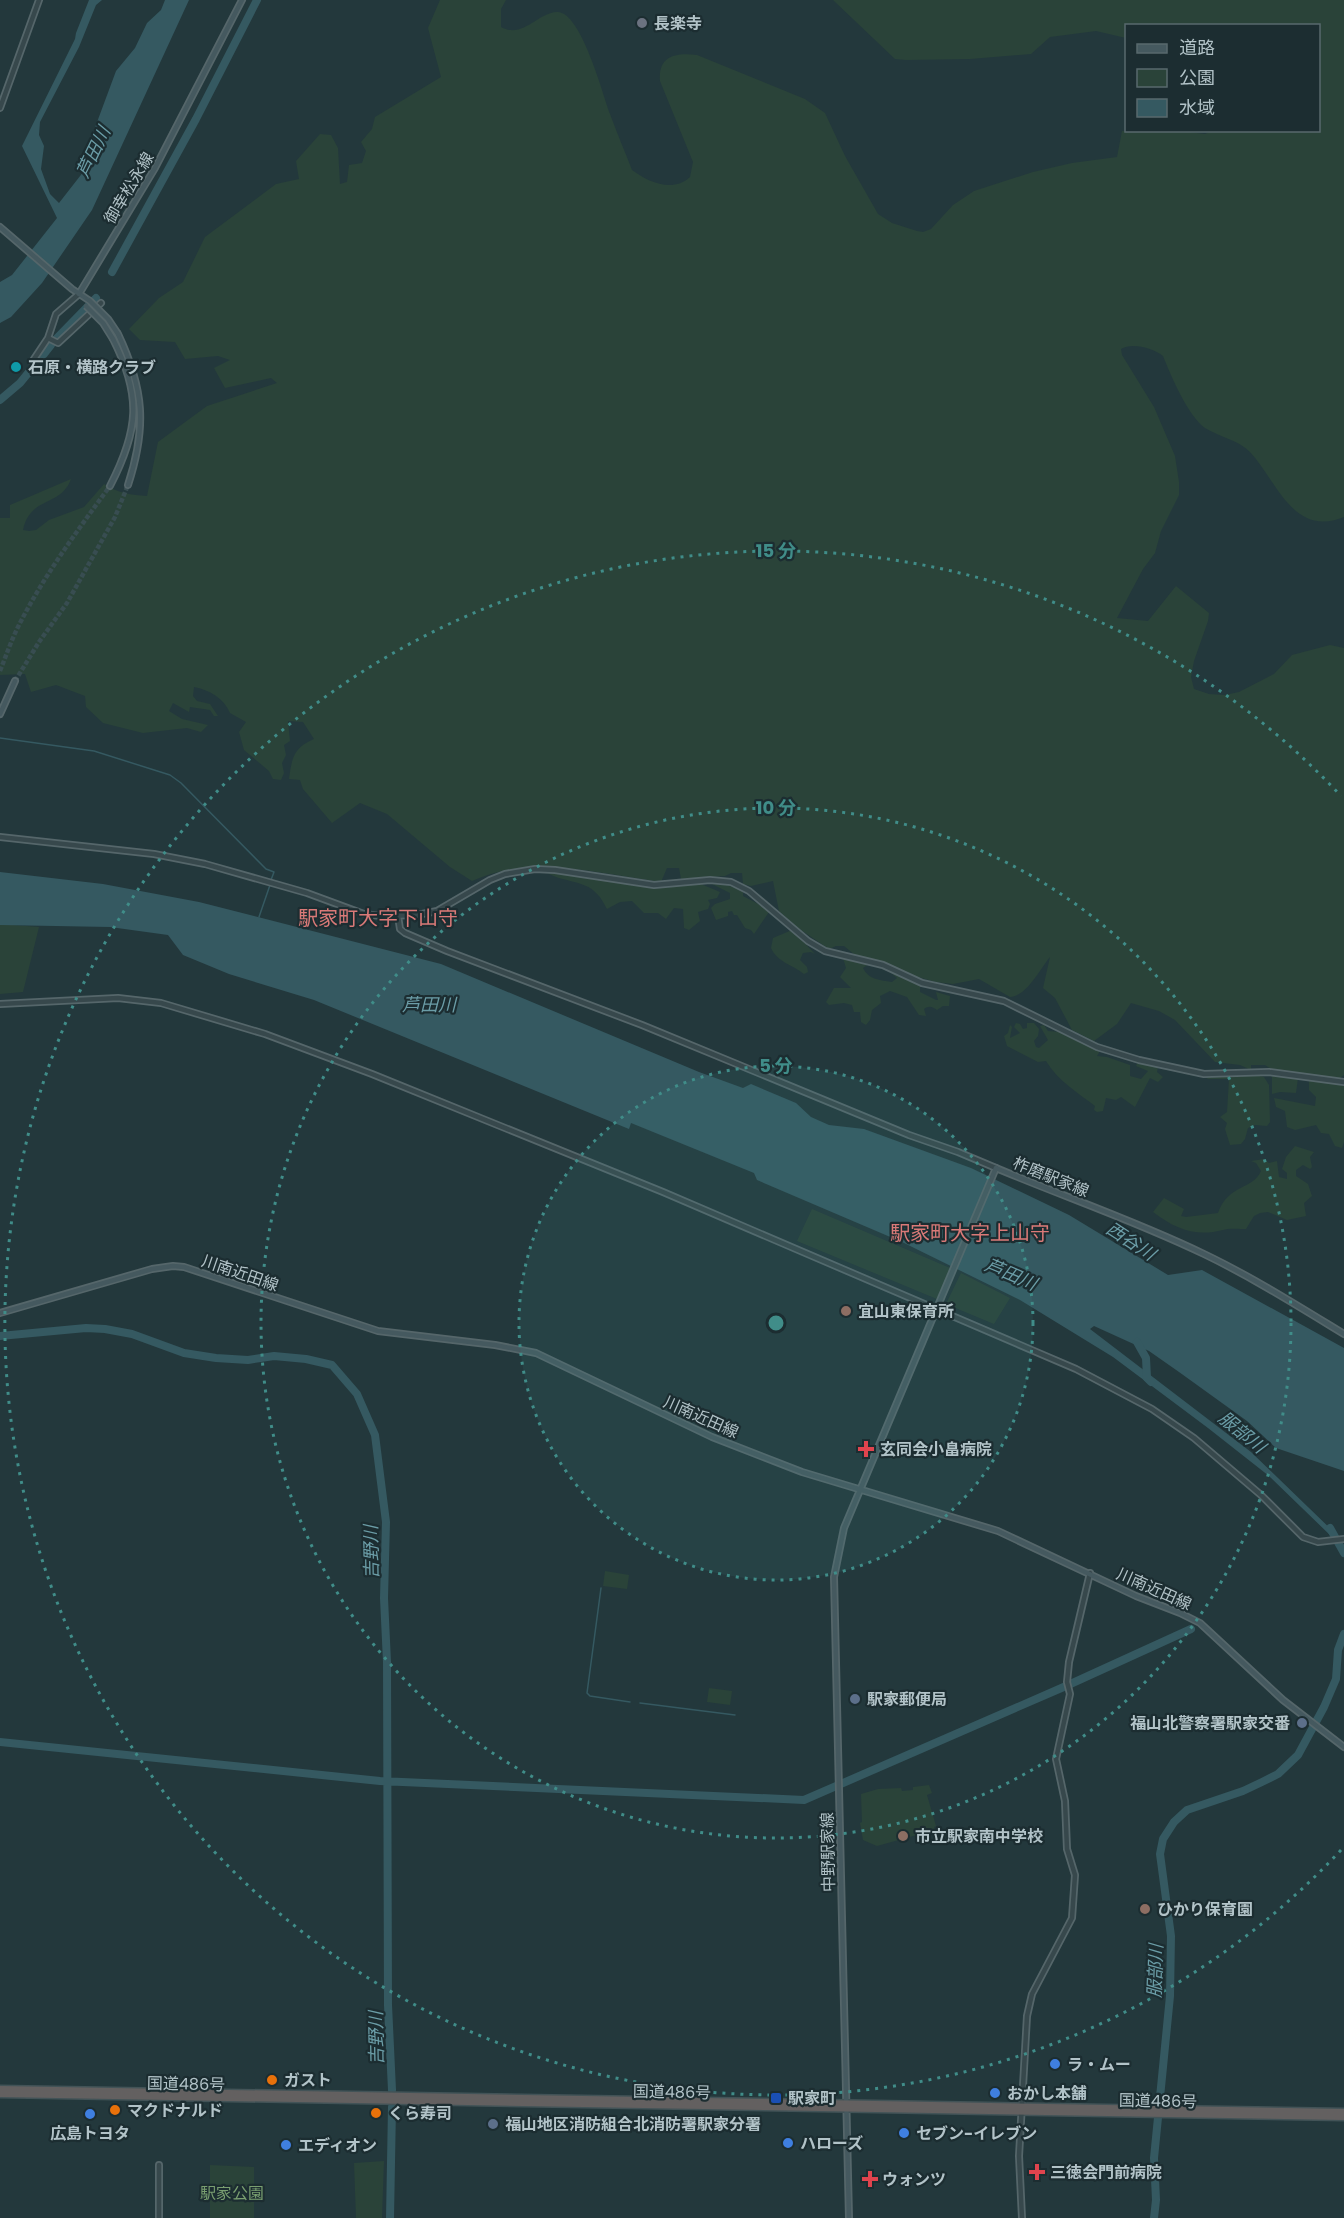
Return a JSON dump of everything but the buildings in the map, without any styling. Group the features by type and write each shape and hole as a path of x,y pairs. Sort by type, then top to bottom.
{"highway":[{"name":"国道486号","path":"0,2089 845,2106"},
{"name":"国道486号","path":"0,2094 1022,2109 1344,2117"},
{"name":"国道486号","path":"1176,2112 1344,2112"}],"main road":[{"name":"御幸松永線","path":"79,294 155,168 242,0"},
{"path":"0,227 108,319 118,334 131,362 139,398 138,447 129,485"},
{"path":"88,303 113,339 130,376 134,417 131,437 110,486"},
{"path":"0,714 15,681"},
{"name":"柞磨駅家線","path":"862,1490 996,1169 1150,1229 1206,1255 1247,1276 1344,1334"},
{"name":"川南近田線","path":"0,1313 152,1269 173,1266 183,1267 378,1331 495,1345 536,1353 712,1437 802,1472 980,1524 1011,1536 1136,1596 1180,1613 1200,1623 1256,1676 1344,1747"},
{"name":"中野駅家線","path":"849,2218 834,1577 844,1528 862,1490"}],"street":[{"path":"0,108 39,0"},
{"path":"33,362 48,338 56,314 79,294"},
{"path":"48,338 58,343 101,303"},
{"path":"0,837 154,854 205,864 307,893 364,914 398,916 437,911 490,880 535,869 654,885 710,880 731,882 749,891 808,941 825,951 883,965 922,983 1004,1000 1097,1047 1139,1060 1204,1074 1269,1072 1344,1082"},
{"path":"398,916 400,928 405,933 447,951 642,1025 996,1169"},
{"path":"0,1004 118,998 179,1007 372,1074 937,1306 1076,1369 1152,1409 1194,1438 1239,1475 1298,1534 1308,1540 1322,1542 1344,1539"},
{"path":"1022,2218 1019,2156 1026,2024 1032,1994 1072,1918 1075,1875 1067,1849 1065,1801 1056,1760 1071,1694 1067,1682 1069,1662 1090,1573"},
{"path":"159,2165 159,2218"}],"green space":[{"path":"440,0 506,0 501,9 501,27 509,30 523,28 550,13 557,12 566,15 574,25 590,56 632,170 661,184 683,182 690,177 693,162 660,81 662,66 665,61 675,55 697,55 805,99 825,113 845,156 878,214 892,223 923,232 931,229 953,205 974,191 1033,172 1072,163 1117,157 1122,131 1205,134 1210,132 1320,132 1320,24 1125,24 1125,38 1096,31 1050,37 1031,54 970,59 906,60 895,59 833,0 1344,0 1344,517 1326,521 1312,520 1299,513 1278,491 1250,452 1205,428 1192,414 1163,356 1142,347 1125,347 1121,349 1122,355 1154,407 1175,456 1179,495 1161,531 1155,553 1143,569 1117,618 1148,621 1176,586 1209,613 1191,677 1194,689 1209,694 1225,695 1239,692 1274,674 1292,655 1330,645 1344,648 1344,1075 1340,1078 1273,1070 1265,1065 1251,1065 1251,1070 1240,1065 1215,1062 1175,1020 1159,1011 1131,1003 1117,1024 1094,1041 1072,1030 1055,998 1043,988 1050,957 1022,992 1010,997 979,979 953,984 936,982 911,975 886,963 855,955 844,946 829,949 798,928 779,911 773,881 751,886 743,884 742,873 681,879 679,868 667,868 661,882 590,871 542,867 495,873 472,881 450,867 387,814 360,803 332,823 303,789 300,780 289,779 295,754 307,742 314,739 303,722 288,721 290,741 284,745 286,755 282,763 284,773 281,780 273,779 269,771 244,750 239,732 246,722 230,713 220,699 205,690 194,687 193,696 197,701 210,704 218,716 214,716 210,710 190,707 189,712 173,703 169,711 182,719 208,725 201,732 187,728 143,733 103,723 86,707 85,696 56,685 31,692 25,674 0,675 0,518 10,518 10,505 71,479 60,494 32,512 23,530 36,530 49,520 84,507 104,484 114,490 147,496 158,442 207,406 277,383 271,378 225,388 214,368 230,360 218,356 185,359 175,342 140,340 129,329 159,298 183,282 205,237 276,184 299,179 296,161 320,134 331,135 338,148 340,184 347,182 349,165 362,163 366,151 361,142 372,129 375,117 441,77 428,28"},
{"path":"546,872 661,888 701,884 720,892 717,898 708,900 710,904 708,909 698,912 700,921 689,930 684,928 683,909 674,908 666,919 658,913 644,913 632,901 620,902 607,909 599,896 591,889"},
{"path":"712,884 727,885 743,891 743,896 769,912 754,934 745,928 732,911 728,912 728,916 716,920 711,908 715,904 730,899 730,893"},
{"path":"0,924 39,927 23,992 0,994"},
{"path":"792,930 815,954 803,953 800,960 807,967 808,972 804,974 781,960 771,948 773,938"},
{"path":"843,958 869,964 863,968 875,979 892,982 897,978 891,971 920,985 920,992 936,1000 938,1000 936,992 950,996 949,1006 943,1006 937,1010 928,1007 924,1009 926,1016 919,1015 907,997 890,991 880,996 881,1003 872,1010 870,1020 866,1025 861,1022 860,1012 854,1012 852,1005 844,1003 829,1005 826,1002 834,988 851,988 840,977 846,968"},
{"path":"1016,1023 1020,1024 1023,1029 1027,1028 1027,1023 1034,1023 1039,1029 1034,1041 1036,1047 1039,1048 1048,1040 1040,1026 1044,1025 1048,1031 1060,1032 1100,1051 1097,1056 1130,1065 1130,1076 1141,1079 1148,1071 1136,1066 1138,1062 1158,1067 1157,1072 1163,1077 1158,1082 1150,1078 1135,1107 1121,1097 1116,1100 1106,1098 1103,1111 1097,1112 1094,1110 1095,1106 1062,1080 1046,1061 1038,1062 1007,1046 1004,1036 1008,1033 1010,1025 1012,1027 1010,1038 1020,1033 1014,1027"},
{"path":"1252,1074 1264,1077 1269,1085 1270,1122 1267,1126 1255,1125 1248,1128 1241,1144 1230,1145 1225,1129 1227,1123 1220,1117 1227,1112 1229,1079 1208,1079 1203,1076"},
{"path":"1272,1074 1298,1078 1296,1093 1272,1094"},
{"path":"1309,1079 1344,1084 1344,1142 1342,1148 1335,1146 1329,1134 1321,1133 1316,1125 1295,1130 1287,1127 1285,1111 1276,1107 1274,1098 1315,1106 1316,1097 1309,1090"},
{"path":"1295,1146 1314,1152 1310,1157 1312,1167 1310,1169 1303,1165 1296,1170 1296,1176 1308,1184 1312,1196 1304,1203 1306,1216 1287,1220 1268,1212 1260,1213 1254,1216 1246,1229 1204,1233 1178,1227 1153,1212 1164,1198 1184,1209 1181,1216 1218,1213 1228,1197 1252,1182 1261,1171 1256,1163 1251,1161 1264,1159 1269,1163 1277,1161 1279,1177 1287,1179 1287,1173 1282,1169 1286,1157"},
{"path":"812,1209 950,1268 937,1299 797,1241"},
{"path":"961,1273 1010,1298 994,1324 946,1304"},
{"path":"605,1571 629,1575 627,1589 603,1586"},
{"path":"709,1688 732,1691 730,1705 707,1702"},
{"path":"929,1785 932,1793 927,1795 936,1826 935,1830 877,1846 863,1840 860,1823 862,1822 861,1794 878,1789 913,1790 913,1787"},
{"path":"384,2161 382,2218 356,2218 354,2163"},
{"name":"駅家公園","path":"210,2165 254,2167 254,2218 210,2218"}],"water":[{"name":"芦田川","path":"89,0 102,0 96,5 79,47 40,122 39,135 44,146 41,169 50,194 59,203 91,162 93,133 116,71 135,48 147,23 161,10 165,0 189,0 92,210 42,283 11,317 0,323 0,282 12,275 57,218 22,146 75,39"},
{"path":"0,872 103,884 199,902 441,964 699,1072 743,1088 751,1084 796,1103 811,1117 829,1125 864,1129 971,1168 1069,1215 1168,1275 1202,1270 1344,1348 1344,1471 1276,1448 1247,1421 1149,1351 1094,1326 1090,1329 1251,1452 1338,1536 1332,1537 1269,1476 1113,1357 1020,1300 902,1242 757,1180 754,1173 631,1123 629,1129 314,1000 229,974 183,955 168,935 110,927 0,925"}],"waterway":[{"path":"112,272 196,119 257,0"},
{"path":"56,339 96,298"},
{"path":"40,359 51,345"},
{"path":"0,400 20,383 33,367"},
{"path":"0,738 94,751 170,775 181,783 266,869 274,872 271,880"},
{"path":"259,917 270,885"},
{"name":"吉野川","path":"0,1336 86,1328 105,1329 132,1334 184,1353 216,1358 248,1360 274,1356 306,1359 332,1365 357,1394 375,1435 386,1522 384,1598 387,1662 388,2005 392,2090"},
{"name":"服部川","path":"1137,1342 1146,1358 1147,1378 1151,1382"},
{"name":"服部川","path":"1330,1528 1344,1553"},
{"path":"601,1588 587,1693 590,1696 630,1702"},
{"path":"0,1742 380,1781 804,1800 1191,1629"},
{"name":"服部川","path":"1154,2218 1156,2200 1154,2158 1170,1996 1171,1936 1160,1854 1163,1839 1174,1822 1187,1810 1262,1782 1278,1774 1298,1755 1336,1679 1338,1650 1344,1634"},
{"path":"640,1703 735,1715"},
{"name":"吉野川","path":"390,2218 392,2107"}],"tunnel":[{"path":"15,681 67,603 115,517 128,485"},
{"path":"0,671 15,632 38,590 110,486"}],"place":[{"name":"長楽寺","path":"642,23"},
{"name":"石原・横路クラブ","path":"16,367"},
{"name":"宜山東保育所","path":"846,1311"},
{"name":"玄同会小畠病院","path":"866,1449"},
{"name":"駅家郵便局","path":"855,1699"},
{"name":"福山北警察署駅家交番","path":"1302,1723"},
{"name":"市立駅家南中学校","path":"903,1836"},
{"name":"ひかり保育園","path":"1145,1909"},
{"name":"ラ・ムー","path":"1055,2064"},
{"name":"ガスト","path":"272,2080"},
{"name":"おかし本舗","path":"995,2093"},
{"name":"駅家町","path":"776,2098"},
{"name":"マクドナルド","path":"115,2110"},
{"name":"くら寿司","path":"376,2113"},
{"name":"広島トヨタ","path":"90,2114"},
{"name":"福山地区消防組合北消防署駅家分署","path":"493,2124"},
{"name":"セブン-イレブン","path":"904,2133"},
{"name":"ハローズ","path":"788,2143"},
{"name":"エディオン","path":"286,2145"},
{"name":"三徳会門前病院","path":"1037,2172"},
{"name":"ウォンツ","path":"870,2179"}],"district":[{"name":"駅家町大字下山守","path":"378,918"},
{"name":"駅家町大字上山守","path":"970,1233"}],"water label":[{"name":"西谷川","path":"1131,1241"}]}
